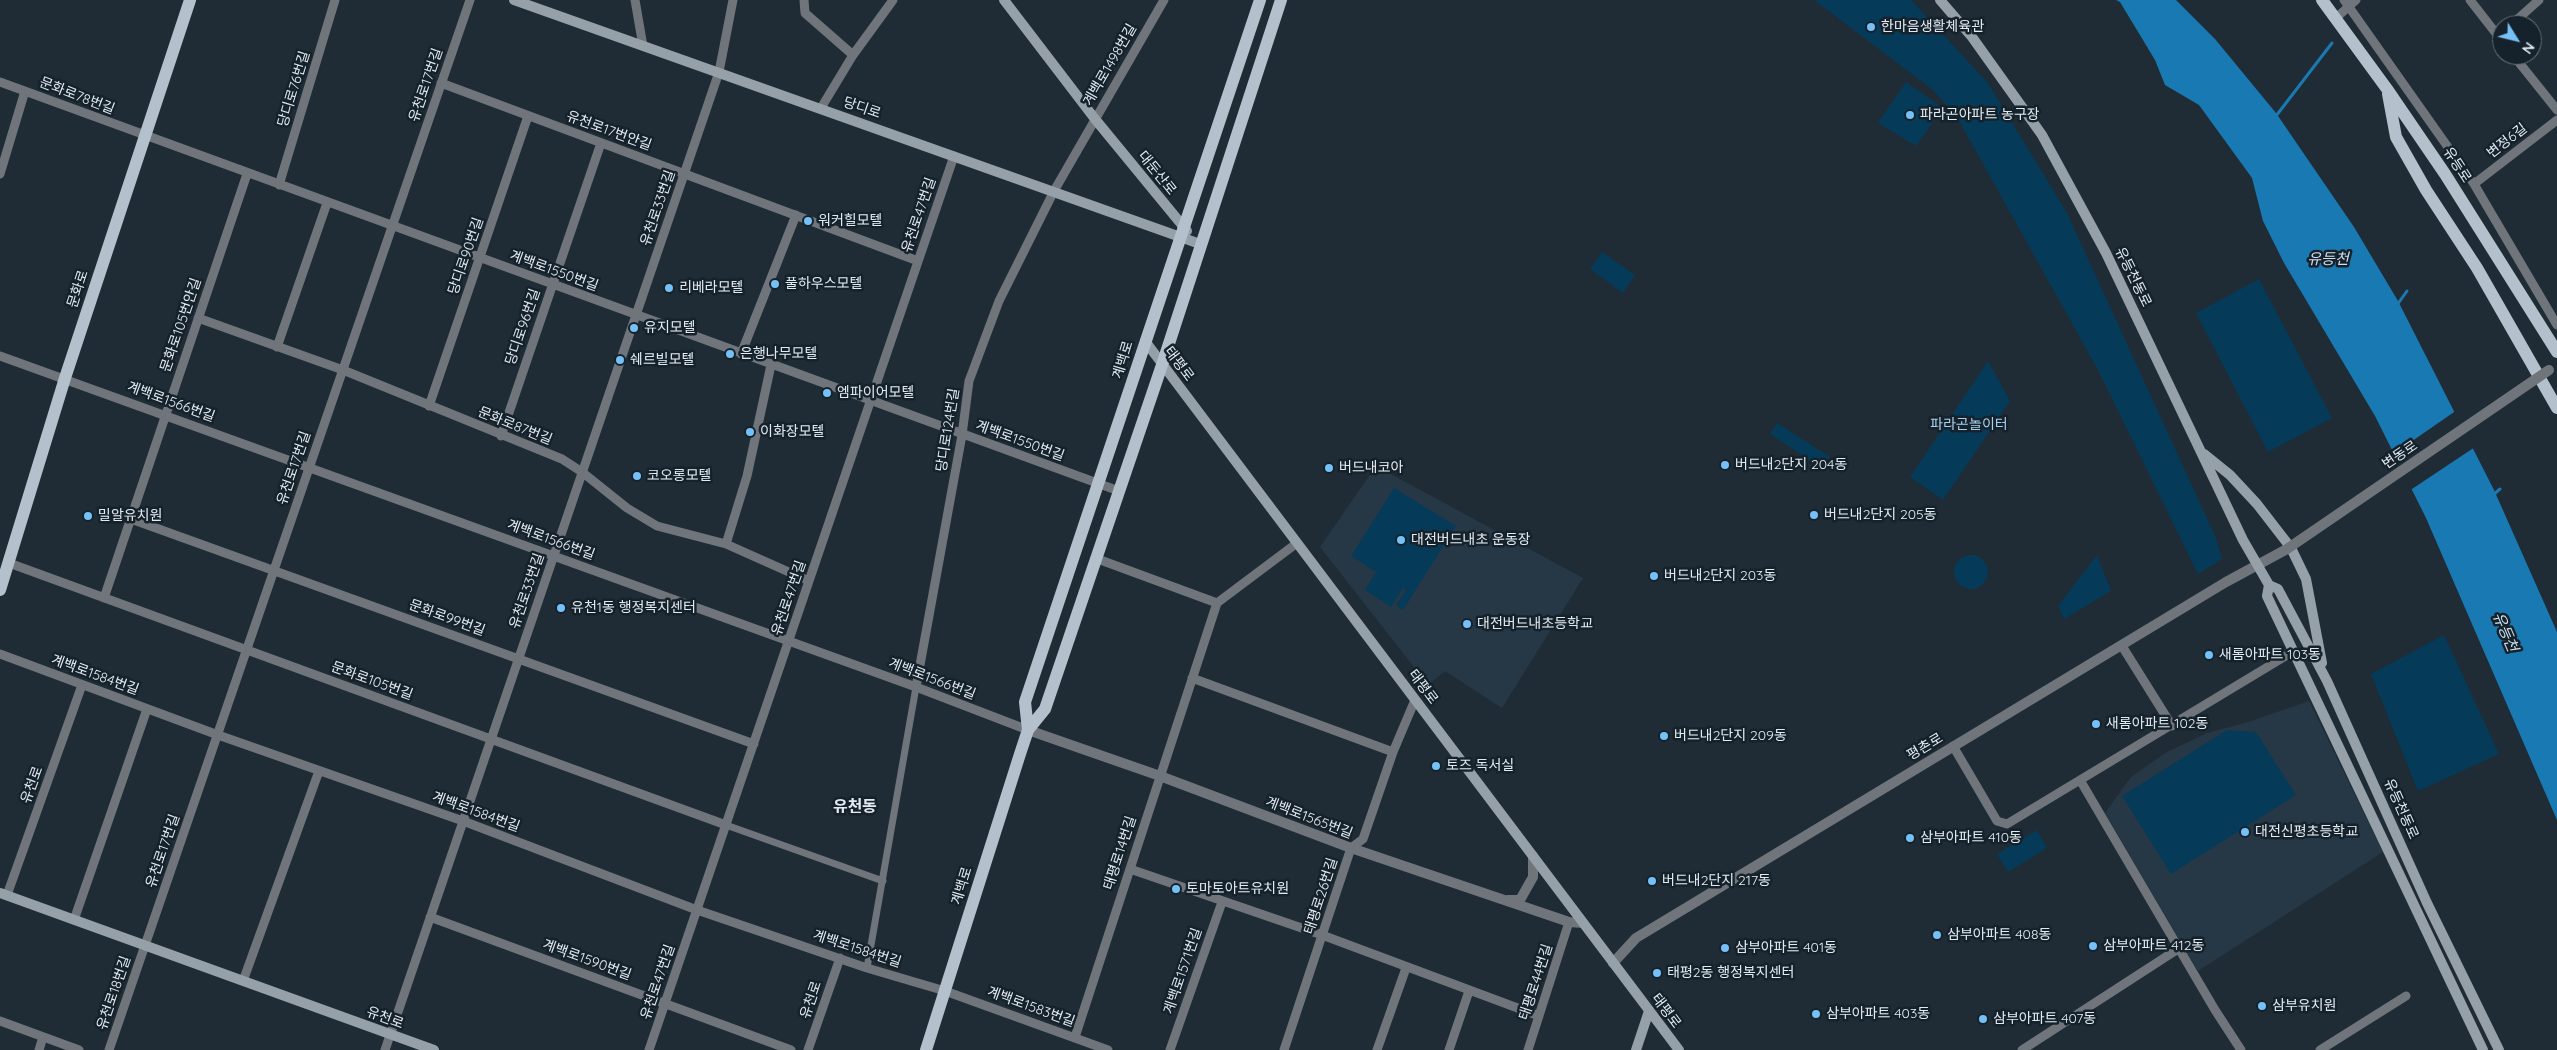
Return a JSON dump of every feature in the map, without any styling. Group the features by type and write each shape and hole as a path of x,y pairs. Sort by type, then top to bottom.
{"main road":[{"name":"문화로","path":"0,590 65,378 190,0"},
{"name":"당디로","path":"514,0 1054,191 1183,232 1200,244"},
{"name":"대둔산로","path":"1004,0 1183,232"},
{"name":"계백로","path":"1028,730 1025,702 1260,0"},
{"name":"계백로","path":"926,1050 1028,730 1045,709 1162,365 1281,0"},
{"name":"유등천동로","path":"1940,0 1972,37 2042,135 2106,253 2243,540 2269,585 2278,589 2327,680 2427,903 2499,1050"},
{"name":"유등로","path":"2322,0 2387,89 2445,174 2557,352"},
{"path":"2387,89 2396,138 2426,190 2476,268 2557,408"},
{"name":"태평로","path":"1145,341 1679,1050"},
{"path":"2202,452 2230,475 2257,504 2291,548 2306,579 2319,654 2327,680"},
{"name":"유등천동로","path":"2269,585 2267,596 2483,1050"},
{"name":"유천로","path":"3,894 434,1050"},
{"path":"1636,1050 1649,1011"}],"street":[{"name":"당디로76번길","path":"279,185 336,0"},
{"name":"유천로17번길","path":"145,946 470,0"},
{"path":"635,0 644,46"},
{"name":"유천로33번길","path":"385,1050 719,72 733,0"},
{"path":"804,0 805,13 853,55"},
{"path":"821,108 853,55 893,0"},
{"name":"계백로1498번길","path":"1095,118 1164,0"},
{"path":"2470,0 2492,26"},
{"path":"2522,15 2539,0"},
{"path":"2336,18 2349,2 2474,184 2557,325"},
{"path":"2521,65 2557,110"},
{"name":"문화로78번길","path":"0,82 144,136"},
{"name":"유천로17번안길","path":"441,83 918,261"},
{"path":"0,174 25,92"},
{"name":"당디로90번길","path":"429,406 528,116"},
{"path":"1054,191 1095,118"},
{"name":"변정6길","path":"2474,184 2557,120"},
{"name":"계백로1550번길","path":"144,136 1119,491"},
{"name":"당디로96번길","path":"501,436 601,143"},
{"name":"유천로47번길","path":"649,1050 954,156"},
{"name":"문화로105번안길","path":"104,598 246,174"},
{"name":"당디로124번길","path":"916,688 962,435 969,381 999,301 1054,191"},
{"path":"277,347 327,203"},
{"path":"741,354 796,215"},
{"name":"문화로87번길","path":"198,318 343,370 501,436 562,459 582,472 627,508 657,526 726,544 809,581"},
{"name":"계백로1566번길","path":"0,356 310,467 1028,730"},
{"path":"726,544 746,476 771,365"},
{"name":"변동로","path":"2257,564 2287,549 2553,367"},
{"name":"문화로99번길","path":"131,519 754,744"},
{"path":"1095,558 1217,603 1297,543"},
{"name":"문화로105번길","path":"9,563 726,825"},
{"name":"평촌로","path":"1613,963 1636,938 2257,564"},
{"name":"태평로14번길","path":"1075,1037 1217,603"},
{"path":"2122,646 2172,726"},
{"path":"1953,746 1997,821 2006,824 2294,651"},
{"name":"계백로1584번길","path":"0,654 218,735 463,821 697,910 867,968 945,992"},
{"path":"1192,678 1393,752"},
{"name":"유천로","path":"3,894 82,685"},
{"path":"867,968 916,688"},
{"name":"태평로26번길","path":"1284,1050 1351,848 1362,839 1393,752 1415,700"},
{"path":"74,920 147,709"},
{"name":"계백로1565번길","path":"1028,730 1160,776 1351,848 1570,922 1583,922"},
{"path":"242,981 319,771"},
{"path":"2080,780 2178,950 2241,1050"},
{"path":"726,825 883,881"},
{"path":"1506,900 1520,900 1533,877 1533,856"},
{"path":"1130,869 1322,936 1539,1016"},
{"name":"계백로1571번길","path":"1170,1050 1222,902"},
{"name":"계백로1590번길","path":"430,917 791,1050"},
{"name":"태평로44번길","path":"1528,1050 1570,922"},
{"name":"유천로18번길","path":"109,1050 145,946"},
{"path":"2022,1050 2178,950"},
{"name":"유천로","path":"808,1050 840,958"},
{"path":"1376,1050 1406,968"},
{"path":"1449,1050 1469,991"},
{"name":"계백로1583번길","path":"945,992 1108,1050"},
{"path":"2320,1050 2406,996"},
{"path":"0,1021 79,1050"},
{"path":"39,1050 43,1037"}],"shaded area":[{"name":"대전버드내초등학교","path":"1376,466 1583,578 1502,708 1445,671 1428,685 1320,547"},
{"name":"대전신평초등학교","path":"2309,701 2383,852 2198,971 2105,813 2131,777 2167,752 2207,733 2245,723"}],"green space":[{"path":"1814,0 1911,0 1988,83 2067,213 2216,538 2222,559 2198,574 2098,370 1958,119 1933,90"},
{"name":"파라곤아파트 농구장","path":"1906,82 1943,108 1916,146 1878,123"},
{"path":"1602,252 1635,275 1623,293 1590,269"},
{"path":"2259,279 2332,418 2268,452 2196,313"},
{"name":"파라곤놀이터","path":"1988,361 2010,401 1943,500 1910,477"},
{"path":"1777,423 1830,457 1823,469 1770,434"},
{"name":"대전버드내초 운동장","path":"1394,488 1456,526 1403,610 1396,605 1406,590 1403,588 1391,607 1365,590 1376,572 1351,556"},
{"path":"1971,555 1978,556 1983,560 1987,565 1987,579 1983,584 1978,588 1971,589 1964,588 1959,584 1955,579 1954,572 1955,565 1959,560 1964,556"},
{"path":"2097,555 2111,591 2064,619 2058,606"},
{"path":"2444,635 2499,754 2418,791 2371,674"},
{"path":"2227,730 2256,732 2296,795 2171,874 2122,796"},
{"path":"2037,830 2047,848 2008,872 1997,854"}],"water":[{"name":"유등천","path":"2116,0 2176,0 2215,39 2276,113 2354,227 2398,301 2494,490 2557,632 2557,820 2426,518 2375,416 2284,263 2263,221 2252,178 2199,105 2165,85 2155,60 2120,2"}],"pier":[{"path":"2457,410 2475,447 2409,491 2392,455"}],"waterway":[{"path":"2276,116 2332,43"},
{"path":"2397,305 2407,291"},
{"path":"2493,495 2500,489"}],"place":[{"name":"한마음생활체육관","path":"1871,27"},
{"name":"파라곤아파트 농구장","path":"1910,115"},
{"name":"워커힐모텔","path":"808,221"},
{"name":"풀하우스모텔","path":"775,284"},
{"name":"리베라모텔","path":"669,288"},
{"name":"유지모텔","path":"634,328"},
{"name":"은행나무모텔","path":"730,354"},
{"name":"쉐르빌모텔","path":"620,360"},
{"name":"엠파이어모텔","path":"827,393"},
{"name":"이화장모텔","path":"750,432"},
{"name":"버드내2단지 204동","path":"1725,465"},
{"name":"버드내코아","path":"1329,468"},
{"name":"코오롱모텔","path":"637,476"},
{"name":"버드내2단지 205동","path":"1814,515"},
{"name":"밀알유치원","path":"88,516"},
{"name":"대전버드내초 운동장","path":"1401,540"},
{"name":"버드내2단지 203동","path":"1654,576"},
{"name":"유천1동 행정복지센터","path":"561,608"},
{"name":"대전버드내초등학교","path":"1467,624"},
{"name":"새롬아파트 103동","path":"2209,655"},
{"name":"새롬아파트 102동","path":"2096,724"},
{"name":"버드내2단지 209동","path":"1664,736"},
{"name":"토즈 독서실","path":"1436,766"},
{"name":"대전신평초등학교","path":"2245,832"},
{"name":"삼부아파트 410동","path":"1910,838"},
{"name":"버드내2단지 217동","path":"1652,881"},
{"name":"토마토아트유치원","path":"1176,889"},
{"name":"삼부아파트 408동","path":"1937,935"},
{"name":"삼부아파트 412동","path":"2093,946"},
{"name":"삼부아파트 401동","path":"1725,948"},
{"name":"태평2동 행정복지센터","path":"1657,973"},
{"name":"삼부유치원","path":"2262,1006"},
{"name":"삼부아파트 403동","path":"1816,1014"},
{"name":"삼부아파트 407동","path":"1983,1019"}],"district":[{"name":"유천동","path":"855,807"}]}
